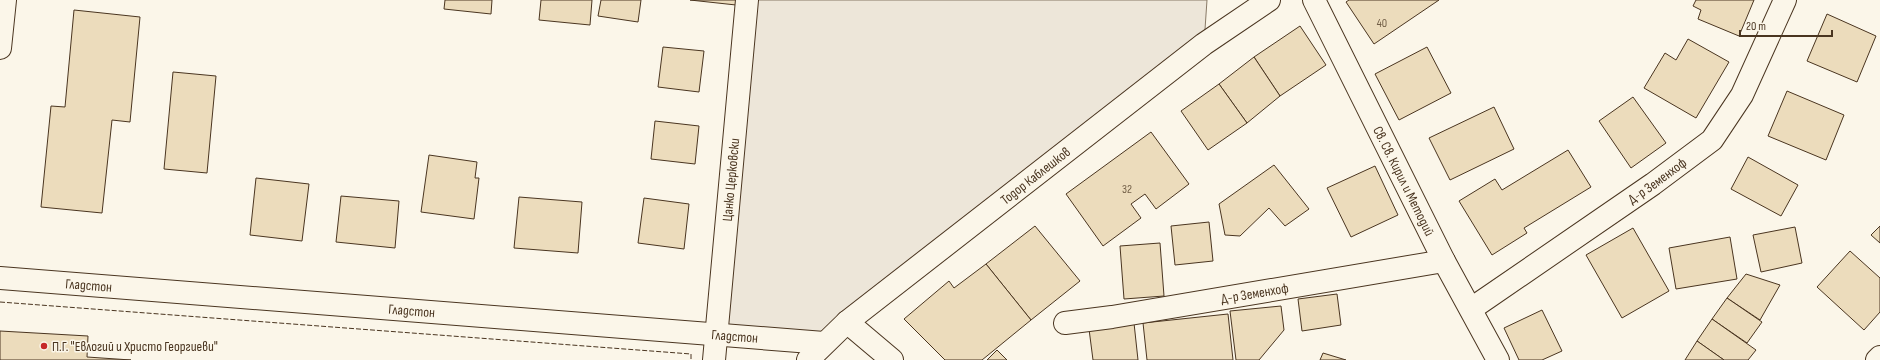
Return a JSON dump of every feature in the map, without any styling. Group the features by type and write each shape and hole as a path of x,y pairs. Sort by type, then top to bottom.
{"street":[{"path":"0,48 5,0"},
{"name":"Цанко Церковски","path":"714,360 747,0"},
{"name":"Тодор Каблешков","path":"808,360 847,322 1204,44 1269,0"},
{"name":"Св. Св. Кирил и Методий","path":"1314,0 1444,261 1498,360"},
{"name":"Д-р Земенхоф","path":"1471,309 1712,140 1742,95 1785,0"},
{"name":"Д-р Земенхоф","path":"1065,323 1112,317 1444,261"},
{"name":"Гладстон","path":"0,278 824,343"},
{"path":"847,322 892,360"},
{"path":"1877,360 1880,357"}],"shaded area":[{"path":"747,0 1207,0 1204,44 824,343 716,335"}],"building":[{"path":"445,0 492,0 491,14 444,9"},
{"path":"541,0 592,0 590,25 539,20"},
{"path":"601,0 641,0 638,22 598,16"},
{"path":"690,0 736,0 736,5"},
{"path":"1349,0 1439,0 1374,44 1346,2"},
{"path":"1696,0 1754,0 1739,36 1698,19 1701,10 1693,6"},
{"path":"74,10 140,17 130,122 112,120 102,213 41,207 51,106 65,107"},
{"path":"1827,14 1876,36 1857,82 1807,61"},
{"path":"1300,26 1326,65 1280,96 1254,57"},
{"path":"1688,39 1729,62 1696,118 1644,88 1665,53 1676,60"},
{"path":"663,47 704,51 699,92 658,87"},
{"path":"1427,47 1451,93 1399,120 1375,74"},
{"path":"1254,57 1280,96 1247,123 1219,84"},
{"path":"173,72 216,76 207,173 164,169"},
{"path":"1219,84 1247,123 1208,150 1181,111"},
{"path":"1787,91 1844,115 1826,160 1768,136"},
{"path":"1633,97 1666,143 1631,168 1599,121"},
{"path":"1494,107 1514,149 1450,180 1429,138"},
{"path":"655,121 699,126 695,164 651,159"},
{"path":"1151,132 1189,184 1156,209 1145,194 1131,204 1141,218 1103,246 1066,194"},
{"path":"1568,150 1591,187 1524,228 1527,233 1492,255 1459,201 1495,179 1502,190"},
{"path":"429,155 477,162 475,178 479,178 474,219 421,212"},
{"path":"1748,157 1798,185 1781,216 1731,189"},
{"path":"1274,165 1309,209 1285,226 1269,208 1240,236 1225,235 1219,204"},
{"path":"1375,166 1398,215 1351,237 1327,188"},
{"path":"256,178 309,184 302,241 250,235"},
{"path":"341,196 399,201 395,248 336,242"},
{"path":"519,197 582,202 578,253 514,248"},
{"path":"644,198 689,204 684,249 638,243"},
{"path":"1209,222 1213,261 1175,265 1171,226"},
{"path":"1035,226 1080,281 1031,320 986,264"},
{"path":"1880,226 1880,243 1871,235"},
{"path":"1795,227 1802,263 1761,272 1753,235"},
{"path":"1633,228 1669,291 1622,318 1586,255"},
{"path":"1730,237 1737,279 1676,289 1669,248"},
{"path":"1160,243 1164,296 1124,299 1120,246"},
{"path":"1850,251 1880,278 1880,312 1864,330 1817,287"},
{"path":"986,264 1031,320 982,360 945,360 904,319 949,281 954,288"},
{"path":"1746,274 1780,285 1760,320 1727,298"},
{"path":"1337,294 1341,325 1302,331 1298,299"},
{"path":"1727,298 1762,322 1747,343 1712,319"},
{"path":"1281,306 1284,330 1259,360 1236,360 1230,311"},
{"path":"1542,310 1562,351 1542,360 1519,360 1504,328"},
{"path":"1228,314 1233,360 1147,360 1143,323"},
{"path":"1712,319 1756,350 1748,360 1724,360 1697,341"},
{"path":"1134,323 1138,360 1093,360 1089,329"},
{"name":"П.Г. \"Евлогий и Христо Георгиеви\"","path":"0,331 88,336 87,357 131,360 0,360"},
{"path":"1697,341 1724,360 1685,360"},
{"path":"997,350 1007,360 987,360"},
{"path":"1323,353 1346,360 1320,360"}],"fence":[{"path":"0,302 691,354 691,360"}],"place":[{"name":"П.Г. \"Евлогий и Христо Георгиеви\"","path":"44,346"}]}
